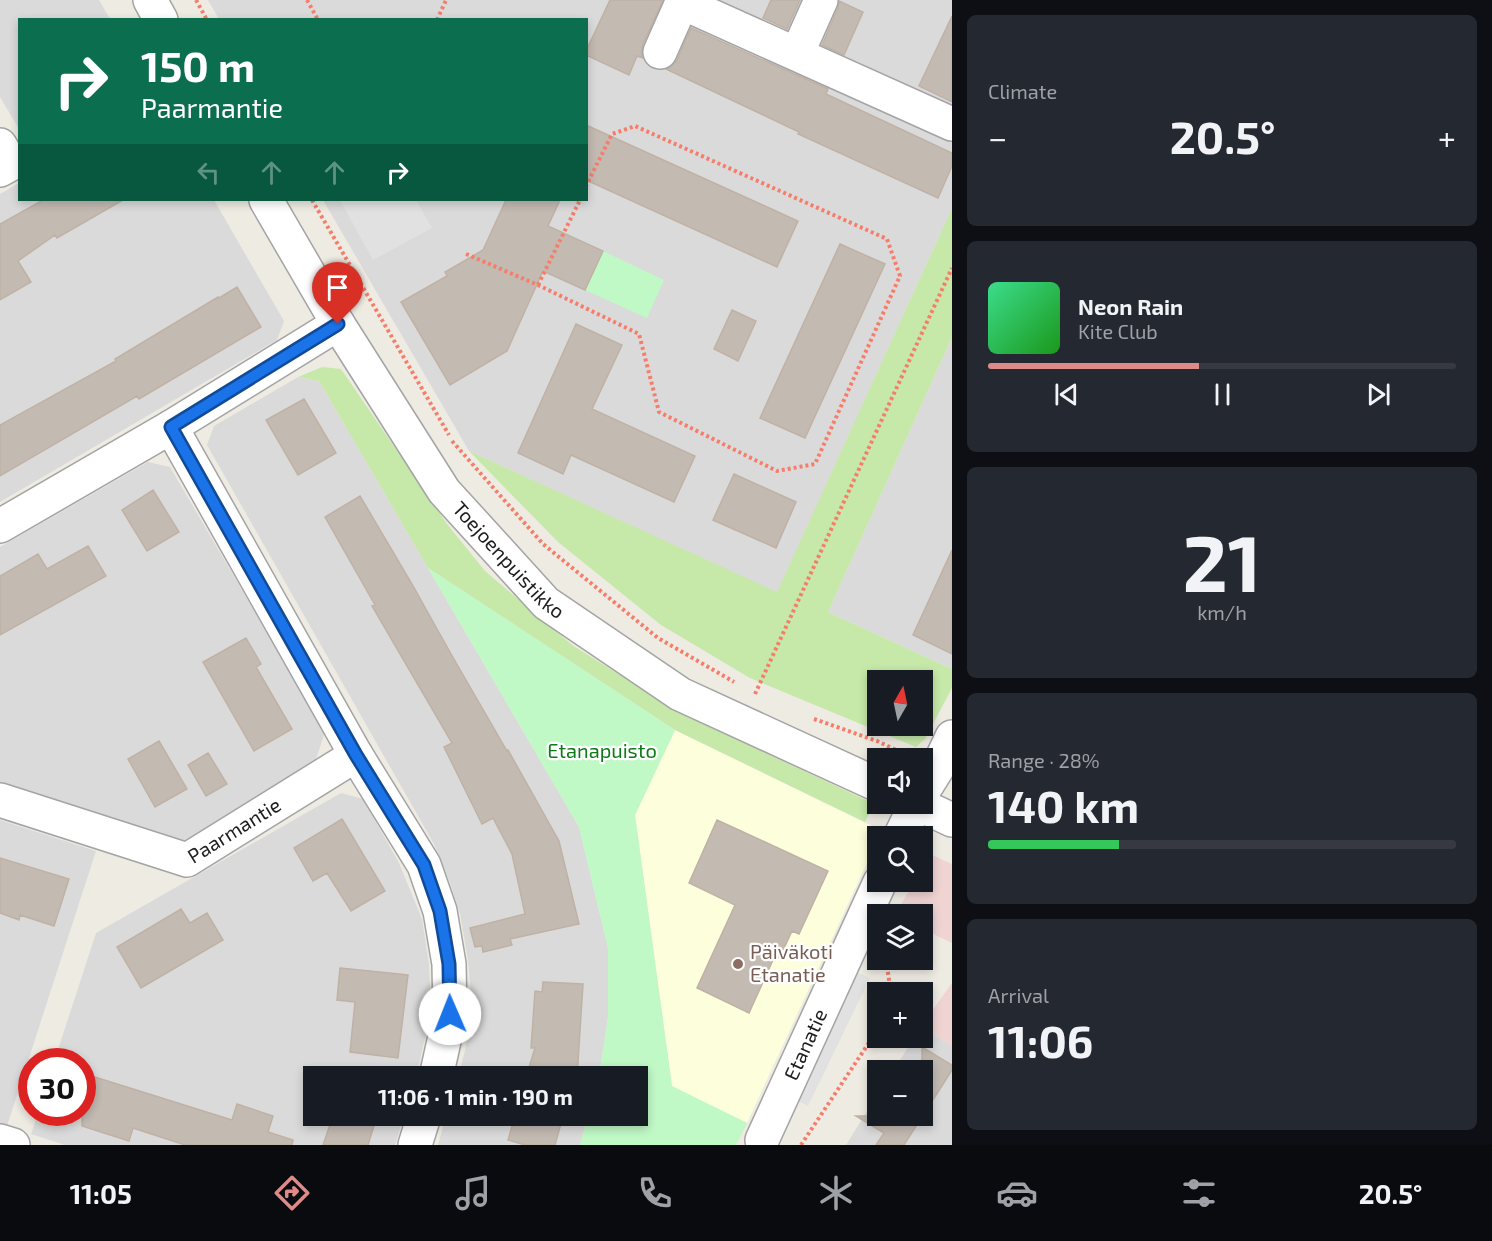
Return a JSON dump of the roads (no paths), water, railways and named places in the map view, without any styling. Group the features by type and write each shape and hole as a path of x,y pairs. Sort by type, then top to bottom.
{"street":[{"path":"150,0 160,18"},
{"path":"660,52 683,0"},
{"path":"693,0 696,9 952,124"},
{"path":"797,54 821,0"},
{"path":"0,145 11,164 0,170"},
{"name":"Toejoenpuistikko","path":"267,201 338,324 444,491 546,603 680,694 867,780"},
{"path":"0,526 171,427 338,324"},
{"path":"171,427 356,755 424,865 440,911 449,964 450,1014 438,1066"},
{"path":"933,775 952,737"},
{"name":"Paarmantie","path":"0,800 187,860 356,755"},
{"path":"933,811 952,820"},
{"name":"Etanatie","path":"762,1140 875,892"},
{"path":"415,1145 421,1126"}],"place":[{"name":"Päiväkoti Etanatie","path":"738,964"}],"park label":[{"name":"Etanapuisto","path":"602,751"}]}
